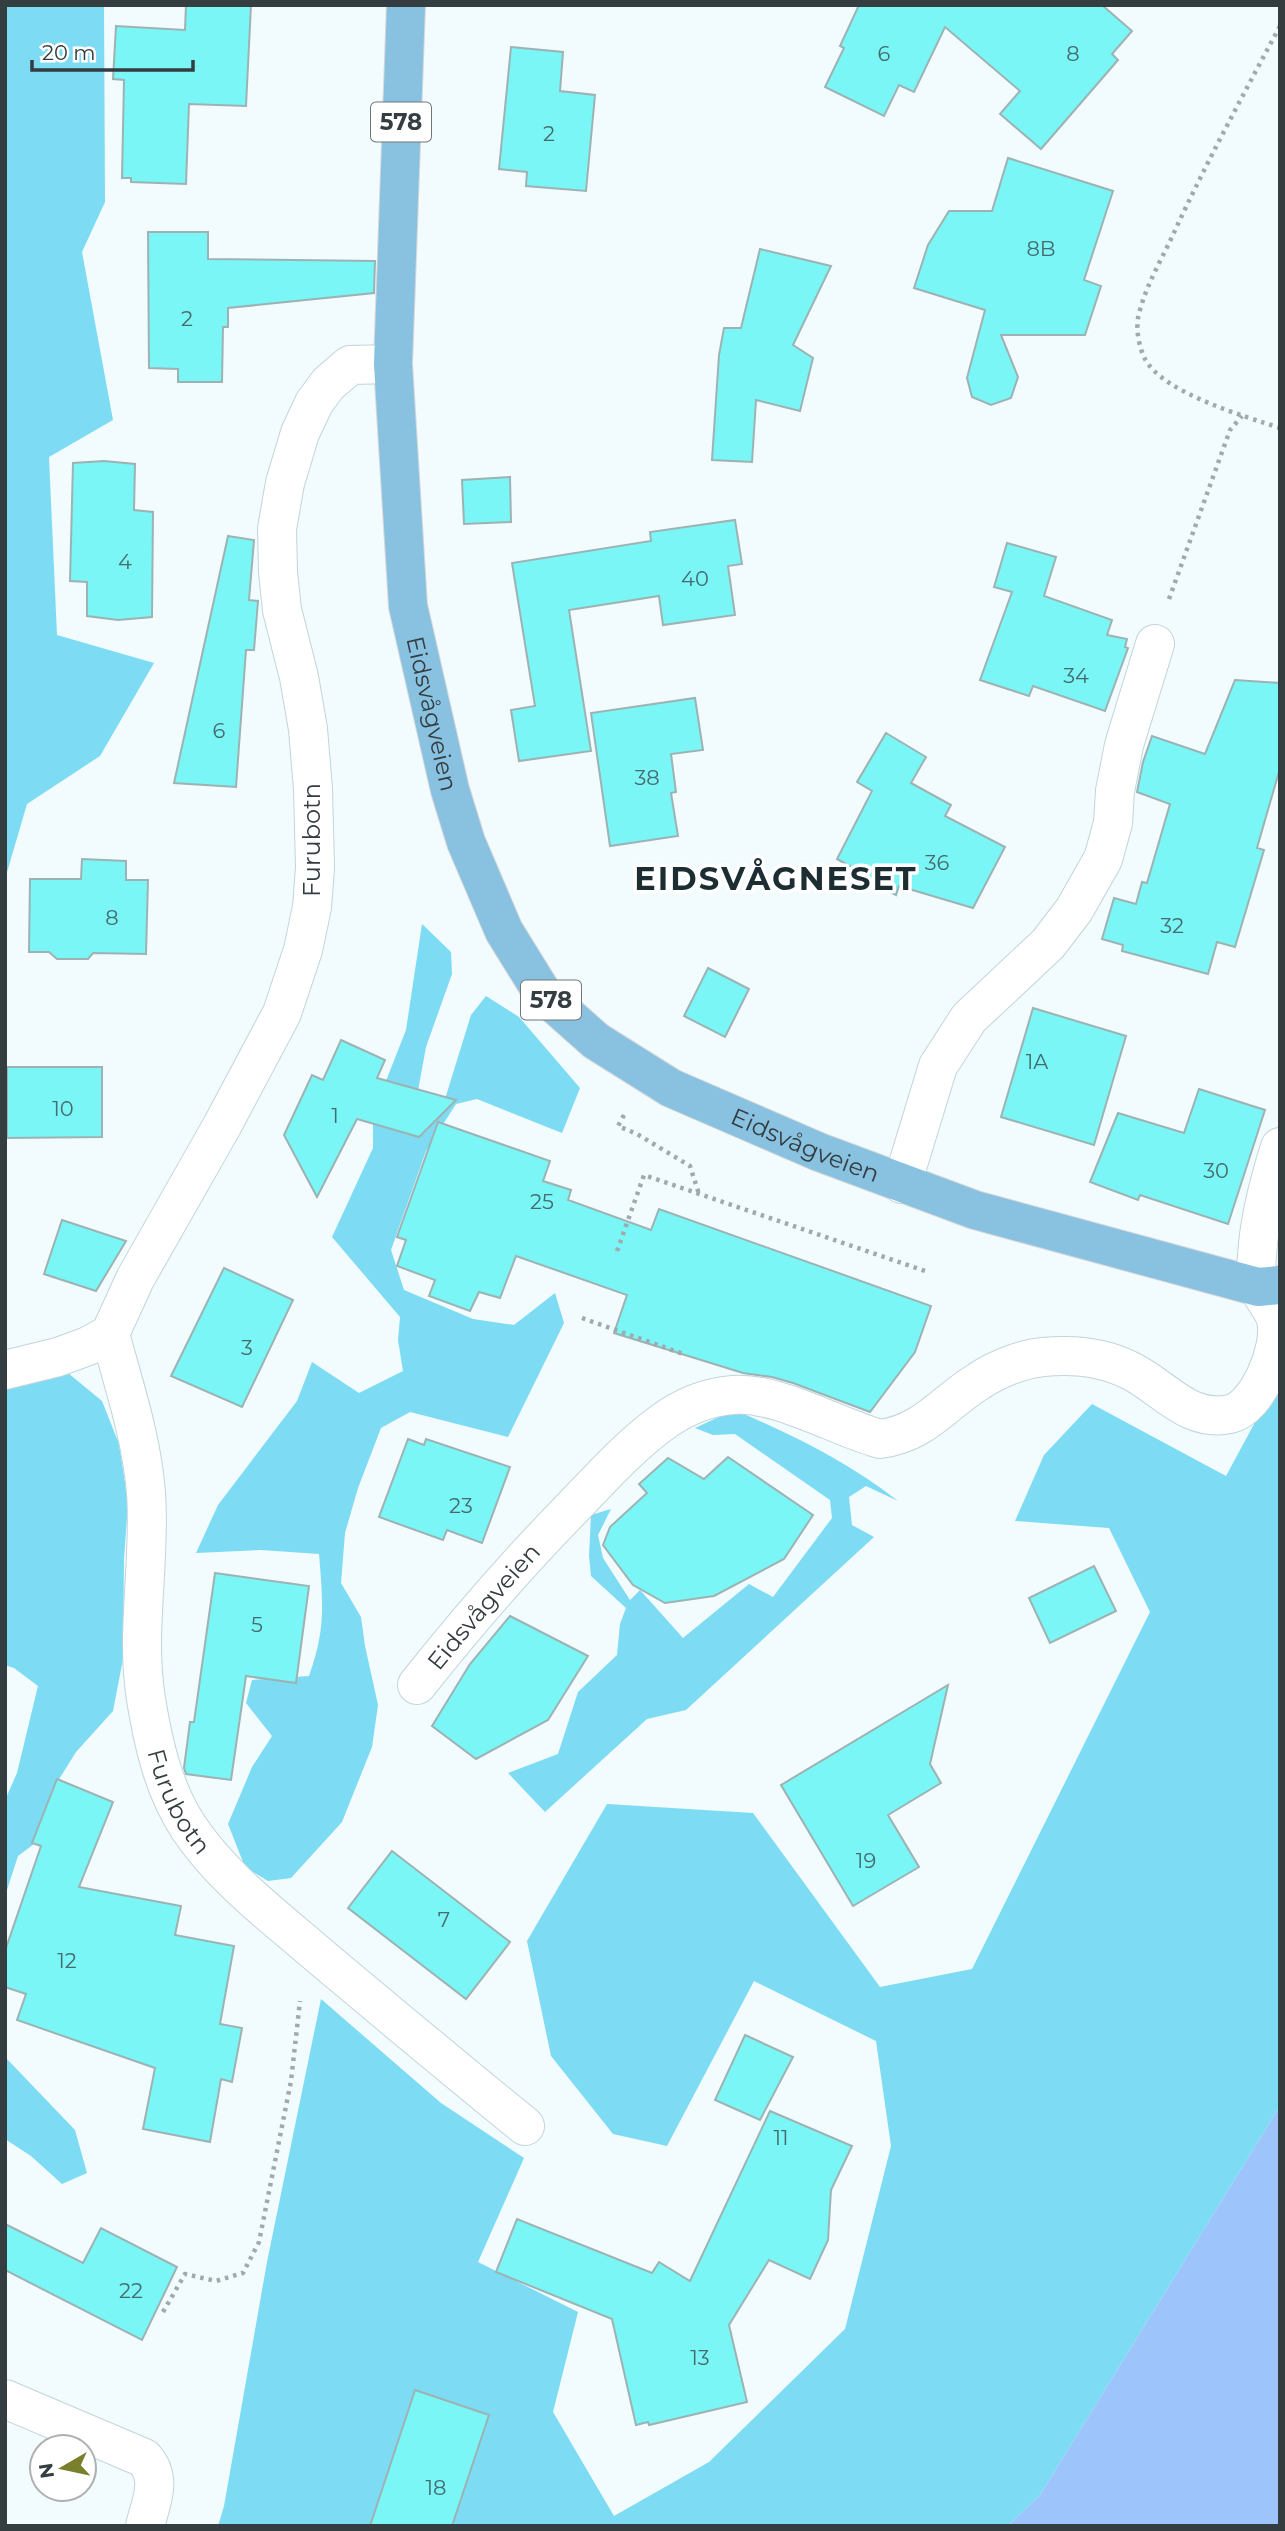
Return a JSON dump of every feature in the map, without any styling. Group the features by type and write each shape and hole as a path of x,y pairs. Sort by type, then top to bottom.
{"main road":[{"name":"Eidsvågveien","path":"406,5 393,363 408,606 450,790 466,842 505,931 543,994 596,1041 671,1088 819,1152 975,1210 1269,1286"}],"street":[{"name":"Furubotn","path":"393,363 350,365 328,384 314,403 300,433 285,483 277,529 282,610 299,677 308,729 313,789 315,868 312,907 303,950 282,1013 135,1279 110,1334 137,1437 146,1492 147,1539 142,1637 146,1697 155,1747 171,1793 189,1829 236,1885 525,2126"},
{"name":"Eidsvågveien","path":"902,1184 938,1066 969,1018 1048,944 1074,910 1103,859 1113,824 1115,791 1124,745 1155,643"},
{"path":"1269,1286 1259,1243 1267,1190 1280,1147"},
{"name":"Eidsvågveien","path":"417,1685 490,1595 541,1539 632,1449 660,1424 688,1407 711,1398 735,1394 777,1401 880,1439 895,1437 915,1429 978,1381 1007,1367 1040,1357 1075,1355 1131,1371 1185,1407 1203,1415 1221,1416 1236,1412 1249,1403 1276,1348 1277,1323 1269,1286"},
{"path":"5,1370 58,1357 110,1334"},
{"path":"5,2399 144,2458 152,2467 156,2482 145,2526"}],"path":[{"path":"1280,26 1192,193 1144,297 1138,320 1138,341 1146,360 1157,375 1171,386 1242,416 1280,428"},
{"path":"1155,643 1230,430 1242,416"},
{"path":"617,1251 645,1175 928,1272"},
{"path":"582,1318 695,1359 735,1394"},
{"path":"163,2312 185,2274 216,2281 243,2273 259,2242 291,2081 302,1989"}],"shaded area":[{"path":"5,5 104,5 105,202 82,252 113,420 49,457 57,635 154,663 100,756 27,804 5,879"},
{"path":"422,924 451,952 452,974 426,1047 415,1107 418,1138 445,1099 471,1015 486,996 519,1017 580,1088 562,1133 477,1099 456,1104 426,1151 391,1250 404,1290 473,1319 514,1325 555,1293 564,1323 508,1437 410,1412 381,1428 358,1488 345,1533 341,1583 361,1617 378,1705 372,1747 342,1822 291,1878 268,1881 245,1867 228,1824 252,1767 272,1736 246,1703 252,1680 309,1676 321,1630 322,1587 319,1554 261,1550 196,1553 218,1505 297,1401 312,1362 359,1393 403,1371 398,1340 400,1317 332,1237 373,1148 373,1114 406,1030"},
{"path":"68,1373 102,1401 119,1444 128,1502 124,1559 123,1659 113,1711 76,1752 56,1784 34,1844 18,1856 5,1896 5,1800 17,1773 38,1686 14,1668 5,1665 5,1386"},
{"path":"1280,1376 1280,2106 1040,2495 1008,2526 218,2526 224,2506 267,2262 321,1999 441,2103 524,2158 478,2262 578,2312 553,2412 614,2516 709,2462 845,2329 891,2146 876,2041 754,1981 667,2146 613,2134 551,2056 527,1941 607,1804 753,1813 880,1987 972,1969 1150,1612 1109,1528 1015,1521 1044,1455 1092,1404 1226,1476"},
{"path":"734,1410 819,1450 898,1501 866,1486 849,1497 852,1525 874,1537 686,1710 647,1719 545,1812 508,1773 558,1754 578,1692 617,1655 620,1624 626,1608 591,1576 591,1515 611,1509 598,1535 603,1558 630,1600 640,1590 683,1638 749,1584 773,1597 832,1518 830,1500 735,1434 713,1435 695,1428"},
{"path":"5,2057 75,2130 87,2173 62,2184 31,2156 5,2139"},
{"path":"1280,2106 1280,2526 1008,2526 1040,2495"}],"building":[{"path":"186,5 251,5 246,106 189,104 186,184 131,182 131,178 122,178 124,80 113,79 116,26 185,30"},
{"path":"859,5 1102,5 1132,31 1112,54 1118,60 1041,149 1000,114 1020,91 945,27 914,92 899,85 884,116 825,87 844,48 840,46"},
{"path":"511,47 563,52 560,91 595,95 586,191 526,186 527,172 499,169"},
{"path":"1008,158 1113,191 1084,280 1101,286 1085,335 1001,335 1018,377 1011,398 991,405 972,397 967,378 985,310 914,288 928,245 949,211 992,211"},
{"path":"148,232 208,232 208,259 375,261 374,293 228,308 228,327 223,327 222,382 178,382 178,369 149,368"},
{"path":"760,249 831,266 793,345 813,358 800,411 756,400 752,462 712,460 719,355 724,328 741,328"},
{"path":"104,461 135,464 134,510 153,512 152,617 118,620 87,616 87,582 70,581 73,463"},
{"path":"510,477 511,522 464,524 462,480"},
{"path":"735,520 742,564 728,566 735,615 663,625 659,596 569,610 591,751 519,761 511,710 535,706 512,563 651,541 650,532"},
{"path":"228,536 254,540 249,600 258,601 254,650 246,650 236,787 174,783"},
{"path":"1007,543 1056,557 1044,596 1112,620 1107,635 1127,639 1125,647 1128,648 1105,711 1033,686 1029,696 980,680 1012,592 994,587"},
{"path":"1235,680 1280,683 1280,768 1257,848 1264,850 1235,947 1217,942 1208,974 1122,951 1123,945 1102,939 1114,898 1136,904 1142,882 1147,883 1170,804 1137,792 1152,736 1205,754"},
{"path":"695,698 703,750 671,754 676,792 671,793 678,836 610,846 591,713"},
{"path":"886,733 926,757 911,783 951,805 945,816 1005,847 973,908 899,886 896,895 855,874 857,870 837,859 872,791 857,782"},
{"path":"82,859 126,861 126,880 148,880 146,954 93,953 88,959 57,959 49,952 29,952 30,879 81,879"},
{"path":"708,968 749,989 725,1037 684,1016"},
{"path":"1033,1008 1126,1036 1094,1145 1001,1117"},
{"path":"341,1040 385,1060 377,1078 456,1100 419,1137 357,1119 317,1197 284,1135 312,1075 323,1080"},
{"path":"7,1067 102,1067 102,1137 7,1138"},
{"path":"1199,1089 1265,1110 1228,1224 1140,1195 1138,1200 1090,1182 1118,1113 1184,1133"},
{"path":"438,1122 550,1161 543,1181 571,1190 568,1200 651,1230 659,1209 931,1306 915,1352 870,1412 793,1383 743,1373 614,1333 627,1295 516,1256 500,1298 479,1292 470,1311 429,1296 435,1280 397,1266 406,1240 397,1237"},
{"path":"62,1220 126,1241 96,1291 44,1274"},
{"path":"224,1268 293,1300 242,1407 171,1376"},
{"path":"408,1439 424,1445 426,1439 510,1467 482,1543 447,1530 443,1540 379,1517"},
{"path":"728,1457 813,1515 784,1559 714,1596 665,1603 633,1585 603,1545 610,1527 647,1493 639,1484 668,1458 704,1479"},
{"path":"1094,1566 1116,1611 1050,1643 1029,1598"},
{"path":"215,1573 309,1586 296,1683 246,1676 231,1780 186,1774 184,1768 190,1722 194,1722"},
{"path":"510,1616 588,1656 548,1720 476,1759 432,1726 470,1664"},
{"path":"948,1685 930,1764 941,1783 888,1815 919,1867 853,1906 781,1785"},
{"path":"57,1779 113,1802 79,1887 181,1906 175,1935 234,1946 220,2024 242,2028 232,2082 221,2079 210,2142 143,2129 155,2068 17,2020 26,1994 5,1987 5,1951 41,1846 32,1843"},
{"path":"392,1851 510,1942 466,1999 348,1908"},
{"path":"745,2035 793,2057 760,2120 715,2100"},
{"path":"770,2111 852,2146 831,2190 828,2240 810,2279 769,2260 729,2325 747,2402 649,2425 648,2422 636,2425 612,2319 496,2272 517,2219 652,2273 659,2262 690,2281"},
{"path":"5,2224 83,2263 101,2228 177,2267 142,2340 5,2270"},
{"path":"415,2390 489,2415 452,2526 370,2526"}],"district":[{"name":"EIDSVÅGNESET","path":"776,878"}]}
